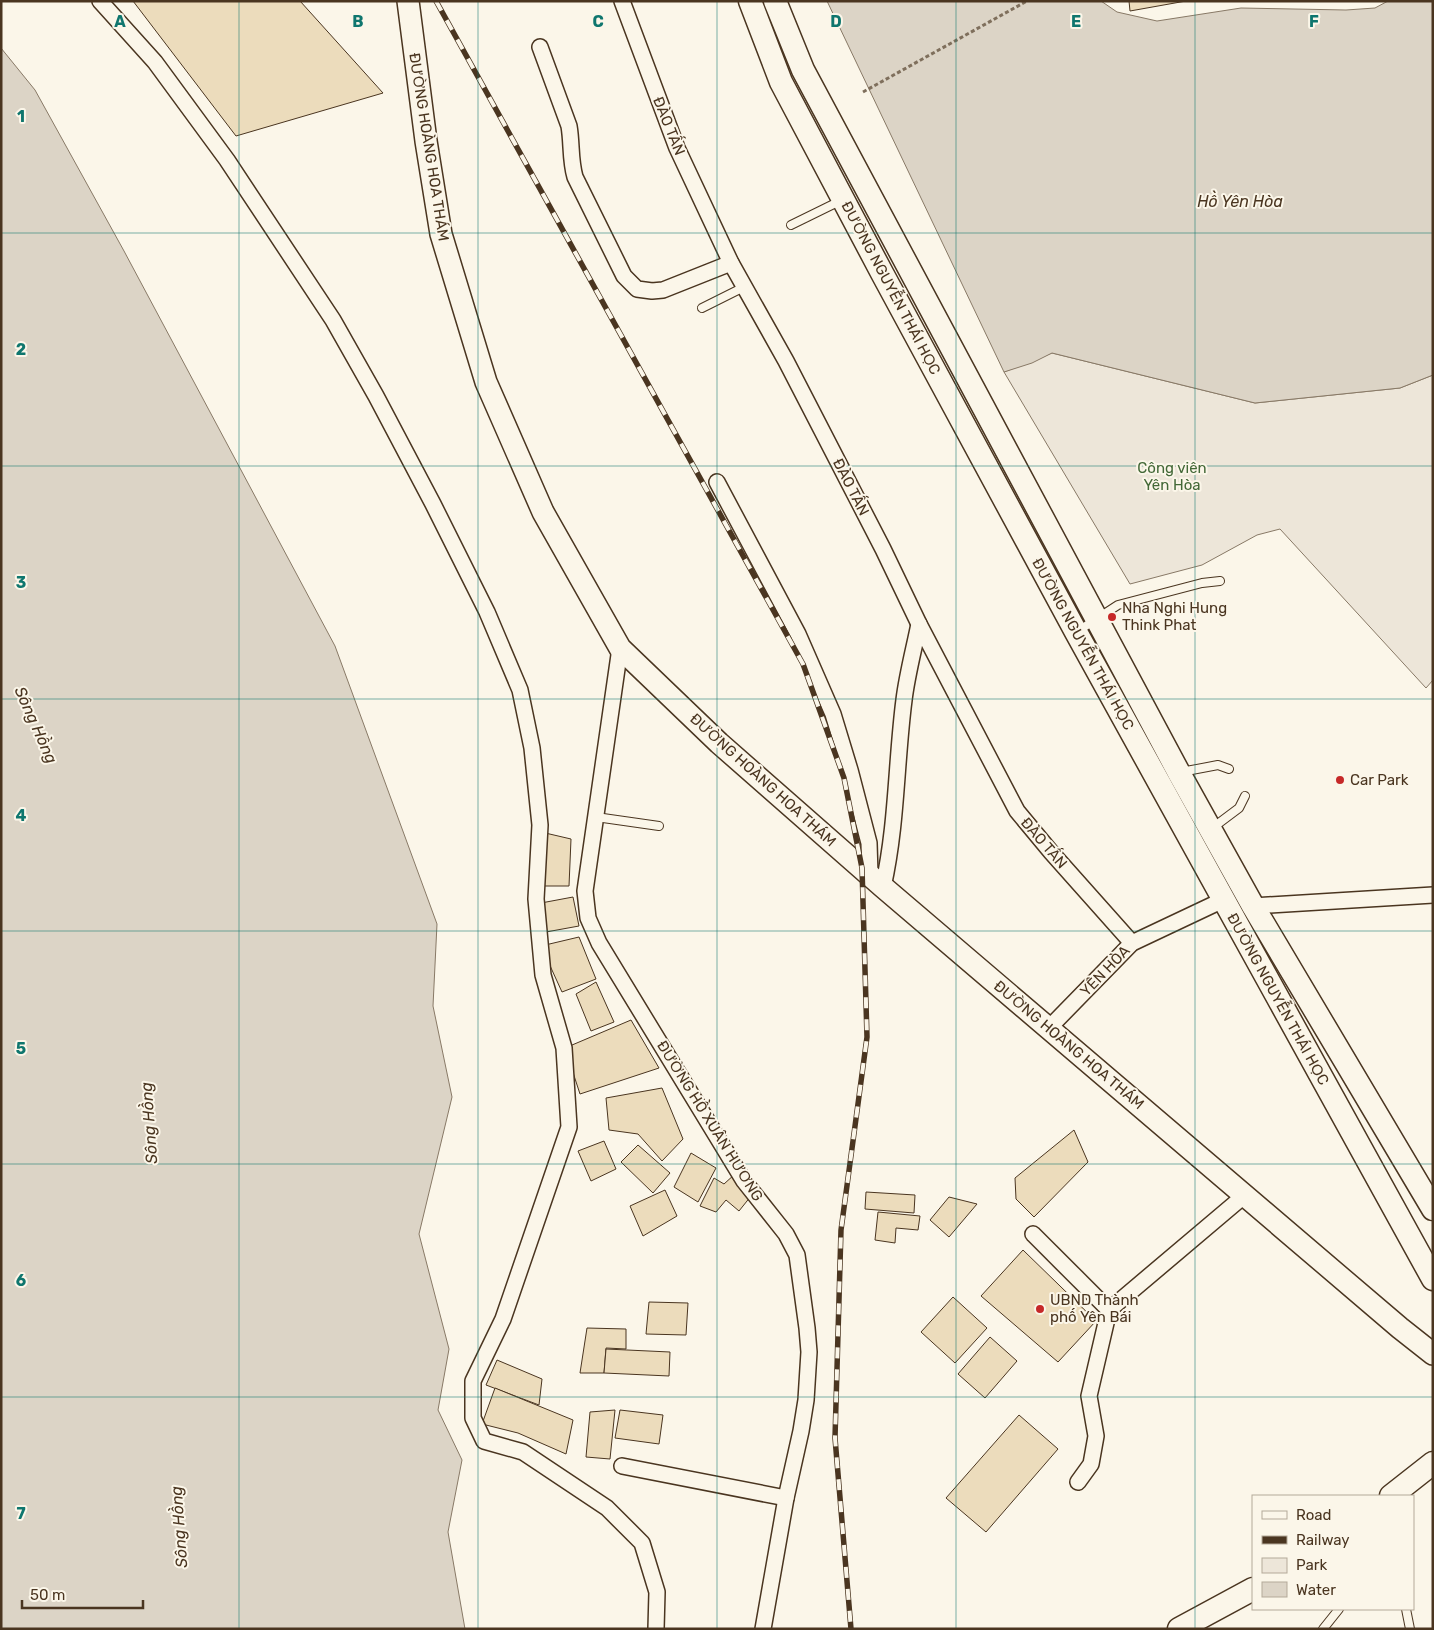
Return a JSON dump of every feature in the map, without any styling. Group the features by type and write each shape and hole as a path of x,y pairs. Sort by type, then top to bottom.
{"main road":[{"name":"ĐƯỜNG NGUYỄN THÁI HỌC","path":"750,1 781,82 843,199 1076,632 1433,1279"},
{"name":"ĐƯỜNG NGUYỄN THÁI HỌC","path":"775,1 803,70 1179,772 1253,906 1433,1209"},
{"path":"1392,1495 1433,1463"},
{"path":"1179,1629 1252,1590"}],"street":[{"path":"100,1 155,62 227,160 333,320 433,504 487,612 520,690 532,748 540,825 536,899 543,975 564,1048 569,1128 503,1319 472,1380 473,1418 484,1441 523,1452 607,1508 642,1543 656,1592 656,1629"},
{"name":"ĐƯỜNG HOÀNG HOA THÁM","path":"408,1 441,234 486,382 543,512 620,648 719,742 876,881 1433,1354"},
{"name":"ĐÀO TẤN","path":"622,1 677,148 731,263 786,361 883,549 919,624 1017,811 1132,943"},
{"path":"540,47 569,126 571,164 575,177 624,276 638,289 663,290 731,263"},
{"path":"717,482 798,634 833,714 869,843 876,881"},
{"path":"876,881 890,858 904,699 919,624"},
{"name":"ĐƯỜNG HỒ XUÂN HƯƠNG","path":"620,648 586,891 586,905 593,931 744,1181 786,1234 797,1255 808,1328 808,1377 801,1431 786,1498 763,1629"},
{"path":"1253,906 1433,895"},
{"name":"YÊN HÒA","path":"1049,1028 1132,943 1223,900"},
{"path":"1078,1482 1091,1464 1093,1454 1096,1436 1089,1396 1109,1310 1245,1195"},
{"path":"1033,1234 1109,1310"},
{"path":"622,1466 786,1498"}],"lane":[{"path":"792,226 843,199"},
{"path":"702,308 744,286"},
{"path":"1076,632 1118,605 1202,583 1220,581"},
{"path":"1179,772 1218,765 1229,769"},
{"path":"1211,829 1239,808 1245,796"},
{"path":"596,817 659,826"},
{"path":"1323,1629 1338,1610"},
{"path":"1406,1610 1410,1629"}],"path":[{"path":"863,92 1027,1"}],"green space":[{"name":"Công viên Yên Hòa","path":"1052,353 1255,403 1400,388 1433,375 1433,680 1426,688 1280,529 1257,535 1202,565 1130,584 1004,372"}],"water":[{"name":"Hồ Yên Hòa","path":"827,1 1101,1 1117,12 1157,21 1241,8 1346,10 1375,8 1388,1 1433,1 1433,375 1400,388 1255,403 1052,353 1032,363 1004,372"},
{"name":"Sông Hồng","path":"1,48 35,90 124,251 335,646 437,924 433,1006 452,1097 419,1234 449,1349 438,1410 462,1460 448,1532 465,1629 1,1629"}],"building":[{"path":"133,1 300,1 383,93 236,136"},
{"path":"1129,1 1186,1 1130,11"},
{"path":"541,832 571,839 569,886 539,886"},
{"path":"573,897 579,926 546,932 541,903"},
{"path":"579,937 596,979 562,992 541,946"},
{"path":"596,982 614,1022 591,1031 576,994"},
{"path":"631,1020 659,1068 580,1094 565,1048"},
{"path":"662,1088 683,1139 662,1161 638,1134 609,1130 606,1098"},
{"path":"1074,1130 1088,1162 1034,1217 1016,1199 1015,1178"},
{"path":"604,1141 616,1169 591,1181 578,1151"},
{"path":"638,1145 670,1173 653,1193 621,1162"},
{"path":"691,1153 716,1168 698,1202 674,1187"},
{"path":"735,1174 751,1196 739,1211 726,1200 716,1212 700,1206 714,1178 724,1184"},
{"path":"665,1190 677,1216 643,1236 630,1206"},
{"path":"866,1192 915,1195 914,1213 865,1209"},
{"path":"949,1197 977,1204 949,1237 930,1220"},
{"path":"878,1212 920,1216 918,1230 896,1228 895,1243 875,1240"},
{"name":"UBND Thành phố Yên Bái","path":"1023,1250 1096,1321 1058,1362 981,1296"},
{"path":"953,1297 987,1328 955,1363 921,1332"},
{"path":"649,1302 688,1303 686,1335 646,1334"},
{"path":"587,1328 626,1329 626,1349 606,1348 604,1373 580,1373"},
{"path":"990,1337 1017,1361 985,1398 958,1374"},
{"path":"606,1349 670,1352 669,1376 604,1373"},
{"path":"497,1360 542,1379 539,1405 486,1385"},
{"path":"495,1388 573,1420 566,1454 518,1433 482,1424"},
{"path":"615,1410 610,1459 586,1457 590,1412"},
{"path":"620,1410 663,1415 659,1444 615,1438"},
{"path":"1019,1415 1058,1449 986,1532 946,1498"}],"railway":[{"path":"436,1 803,664 844,778 862,868 867,1037 841,1230 835,1438 851,1629"}],"place":[{"name":"Nha Nghi Hung Think Phat","path":"1112,617"},
{"name":"Car Park","path":"1340,780"},
{"name":"UBND Thành phố Yên Bái","path":"1040,1309"}]}
